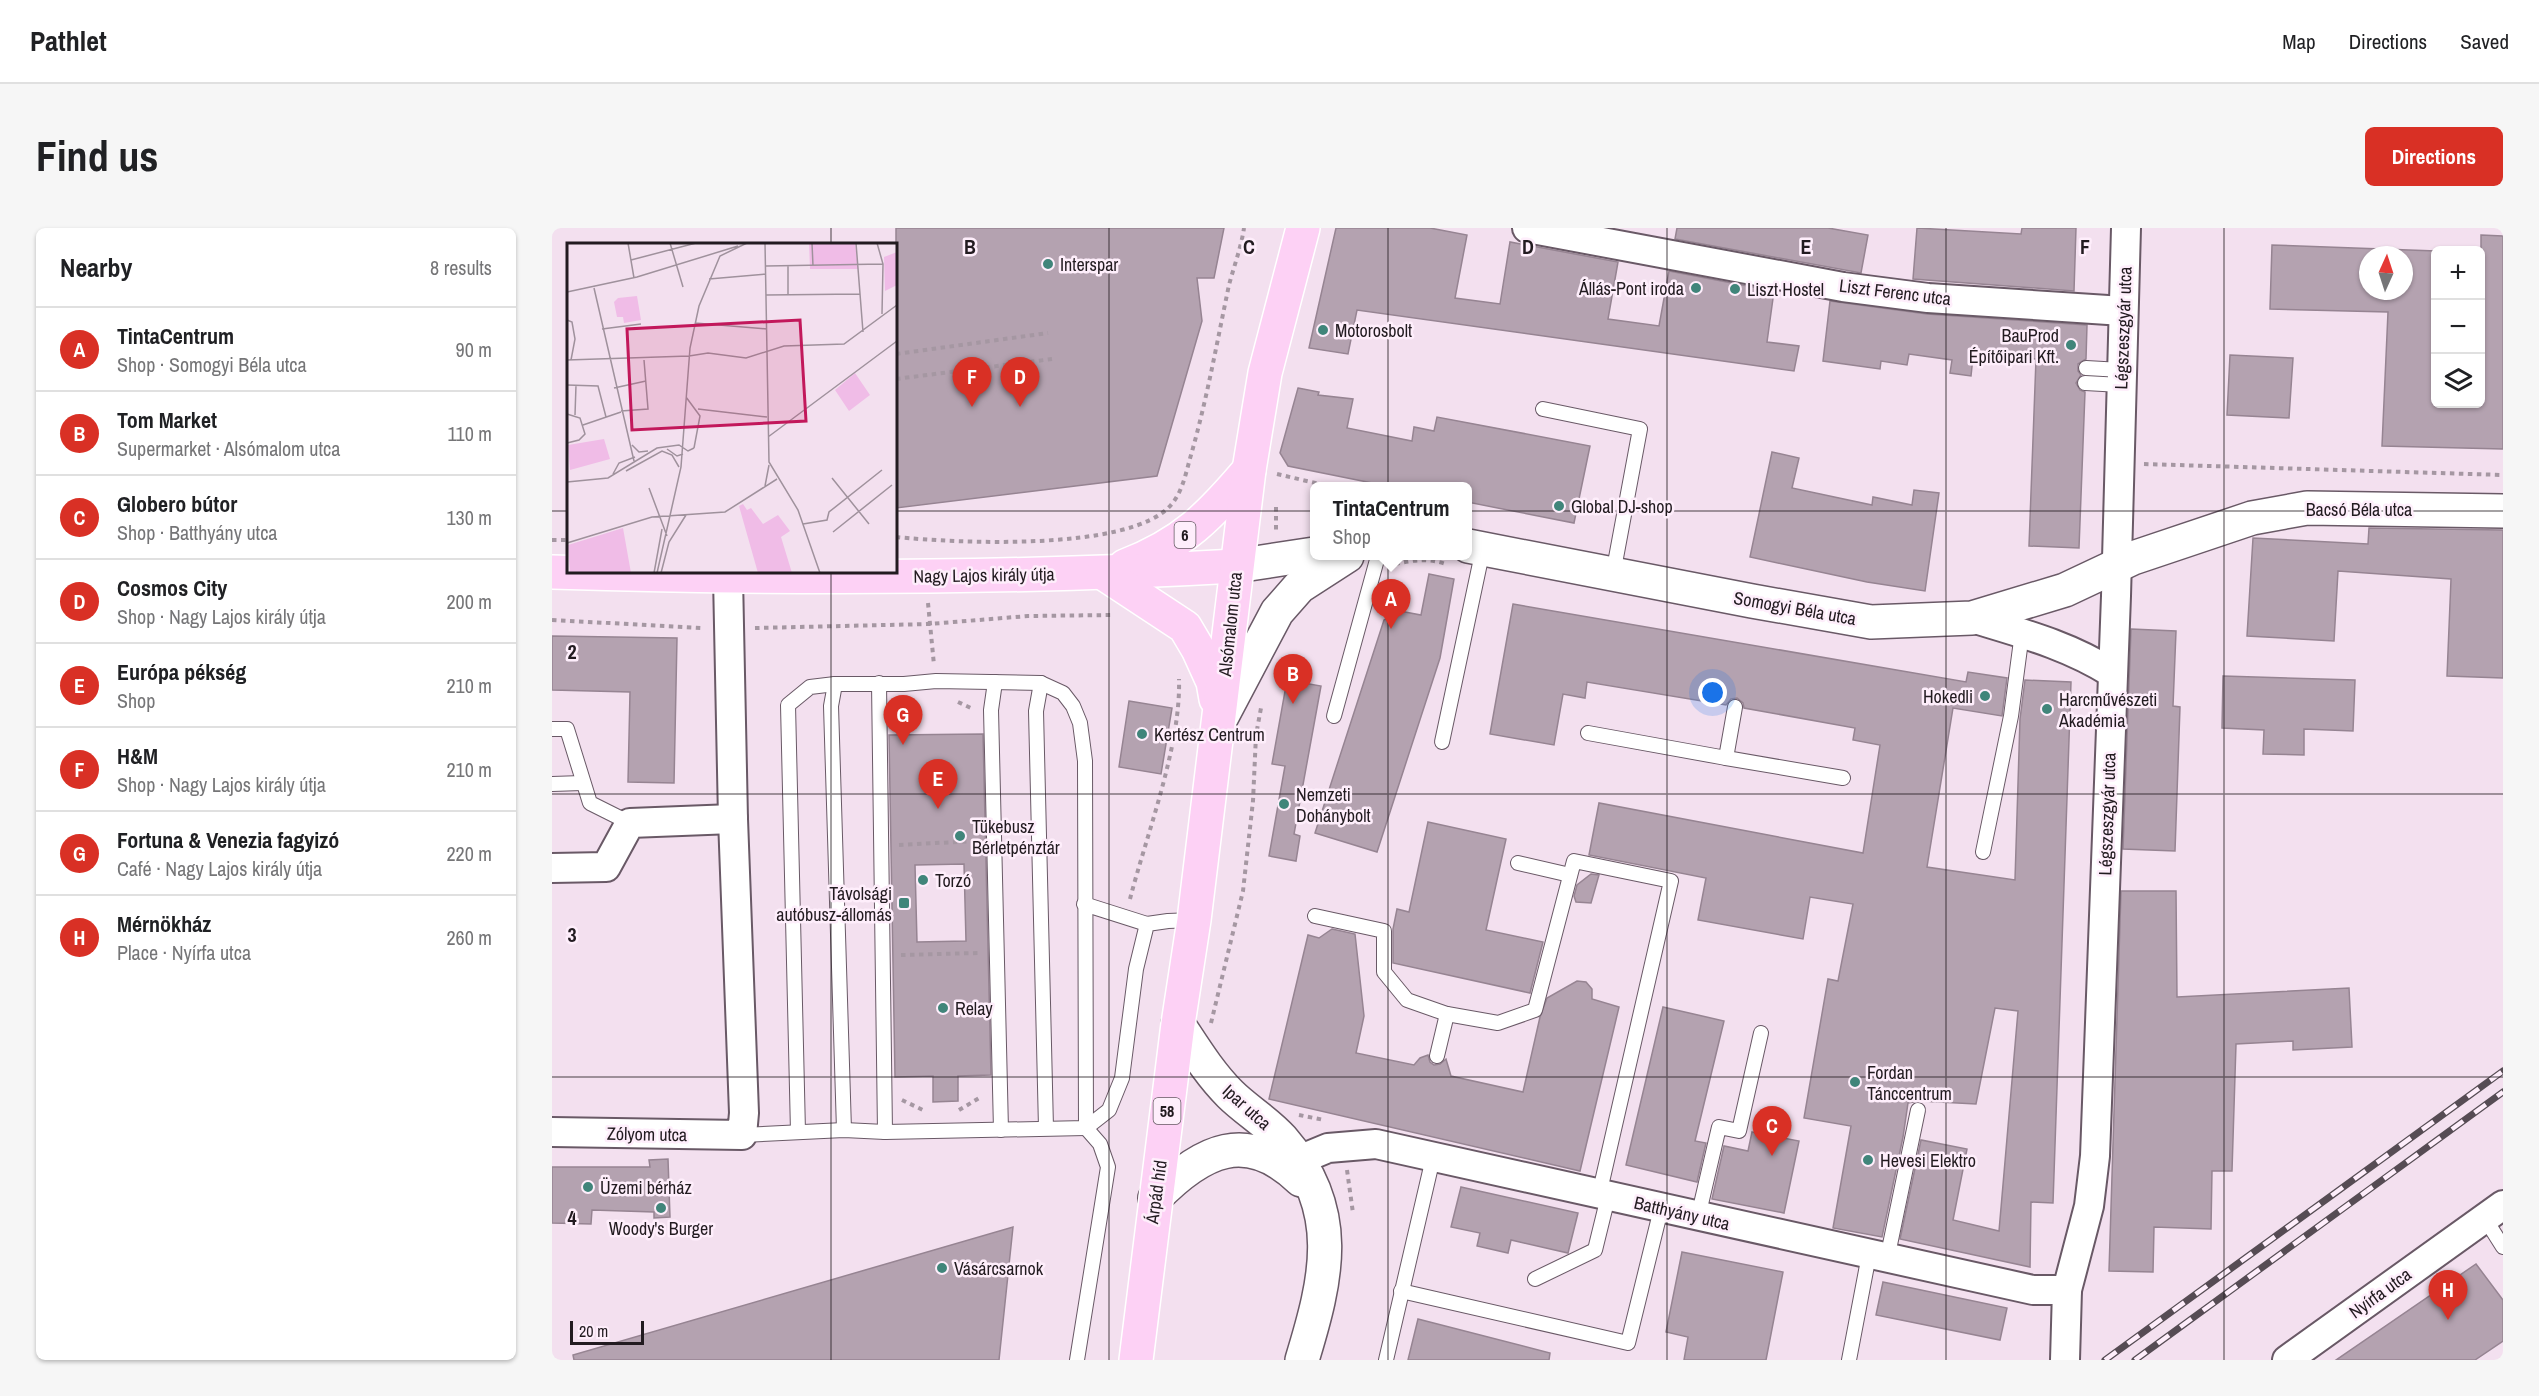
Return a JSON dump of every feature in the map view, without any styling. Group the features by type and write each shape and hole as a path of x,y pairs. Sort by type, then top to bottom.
{"main road":[{"name":"Alsómalom utca","path":"1178,1024 1194,920 1236,566 1270,473 1265,373 1303,228"},
{"name":"6","path":"1103,573 1153,555 1188,534 1215,510 1270,473"},
{"name":"Nagy Lajos király útja","path":"587,573 728,577 926,577 1103,573 1236,566"},
{"name":"Nagy Lajos király útja","path":"552,572 567,572"},
{"path":"1103,573 1185,627 1213,682 1219,722"},
{"name":"Árpád híd","path":"1136,1360 1178,1024"}],"street":[{"name":"Liszt Ferenc utca","path":"1527,228 1843,287 1928,298 2123,311"},
{"name":"Légszeszgyár utca","path":"2065,1360 2067,1290 2089,1206 2095,1156 2117,566 2126,228"},
{"name":"Bacsó Béla utca","path":"2117,566 2133,558 2252,518 2307,508 2503,511"},
{"path":"1236,566 1310,555"},
{"name":"Somogyi Béla utca","path":"1476,556 1613,574 1871,622 1972,618 2065,590 2117,566"},
{"path":"1219,722 1277,612 1299,587 1360,563"},
{"path":"728,577 733,819 744,1113 742,1135"},
{"path":"1972,618 2055,643 2087,657 2112,673"},
{"path":"552,868 606,867 630,823 733,819"},
{"name":"Ipar utca","path":"1178,1024 1206,1066 1230,1094 1280,1137 1299,1160 1314,1191 1326,1239 1325,1270 1302,1360"},
{"name":"Zólyom utca","path":"552,1132 742,1135"},
{"name":"Batthyány utca","path":"1299,1160 1328,1148 1343,1146 1376,1144 1421,1150 1603,1196 1878,1257 2033,1290 2067,1290"},
{"name":"Ipar utca","path":"1153,1211 1189,1167 1219,1154 1245,1149 1258,1151 1275,1159 1314,1191"},
{"name":"Nyírfa utca","path":"2287,1360 2493,1211"}],"lane":[{"path":"2086,368 2121,377"},
{"path":"2085,383 2121,377"},
{"path":"1543,409 1640,429 1613,574"},
{"path":"1442,742 1476,556"},
{"path":"1334,716 1360,563"},
{"path":"1983,852 2010,716 2022,633"},
{"path":"798,1132 788,705 810,687 835,684 904,684 936,681 1041,683 1062,693 1073,706 1080,723 1085,761 1086,1128 1100,1144 1108,1167 1077,1360"},
{"path":"995,682 991,710 1001,1130"},
{"path":"879,683 885,1132"},
{"path":"1041,683 1036,711 1046,1128"},
{"path":"835,684 831,706 844,1130"},
{"path":"1726,758 1735,707"},
{"path":"552,729 567,729 590,803 630,823"},
{"path":"1588,733 1843,778"},
{"path":"552,784 582,783"},
{"path":"1315,916 1384,931 1384,972 1407,1000 1447,1014 1498,1023 1535,1010 1574,861 1671,881 1603,1196 1595,1250 1535,1279"},
{"path":"1518,863 1570,875"},
{"path":"1084,904 1148,924 1194,920"},
{"path":"742,1135 844,1130 885,1132 1086,1128 1109,1110 1122,1078 1136,969 1148,924"},
{"path":"1437,1056 1447,1014"},
{"path":"1698,1217 1719,1127 1739,1131 1761,1033"},
{"path":"1849,1360 1918,1110"},
{"path":"1386,1360 1401,1291 1421,1150"},
{"path":"1401,1291 1628,1343 1661,1209"},
{"path":"2493,1211 2503,1247"}],"path":[{"path":"897,537 1005,543 1084,536 1126,529 1151,519 1170,507 1180,494 1201,418 1244,228"},
{"path":"897,354 1048,333"},
{"path":"897,379 1052,359"},
{"path":"2136,464 2503,475"},
{"path":"1270,473 1310,482"},
{"path":"1276,505 1277,538 1283,542 1282,560"},
{"path":"924,540 929,624 936,681"},
{"path":"1360,563 1419,560"},
{"path":"552,620 730,629 929,624 1028,616 1119,615"},
{"path":"1125,918 1167,767 1180,698 1179,677"},
{"path":"1210,1033 1222,970 1243,891 1253,801 1256,735 1262,704"},
{"path":"898,845 980,841"},
{"path":"901,955 981,953"},
{"path":"956,1111 969,1106 988,1092 1000,1094"},
{"path":"885,1101 904,1100 916,1108 927,1111"},
{"path":"1291,1113 1325,1121"}],"building":[{"path":"896,228 1224,228 1214,278 1197,278 1202,321 1157,476 897,508"},
{"path":"1336,228 1430,228 1467,235 1455,298 1500,304 1510,242 1618,262 1608,319 1659,326 1669,271 1774,291 1767,342 1799,346 1794,371 1357,310 1348,354 1309,348"},
{"path":"1677,228 1828,228 1868,235 1861,273 1675,239"},
{"path":"1917,228 2021,234 2022,228 2076,228 2074,291 1913,279"},
{"path":"2481,235 2503,236 2503,449 2382,446 2388,312 2270,309 2272,245 2359,248 2359,300 2413,300 2413,250 2431,251 2431,408 2485,408 2485,246 2481,246"},
{"path":"1830,301 1927,314 2087,325 2086,359 2078,364 2078,371 2081,375 2076,383 2080,390 2085,392 2079,548 2029,546 2036,359 1973,357 1971,376 1950,373 1952,360 1909,354 1907,365 1881,361 1880,369 1823,361"},
{"path":"2230,355 2293,358 2289,418 2227,415"},
{"path":"1298,388 1319,392 1318,395 1353,399 1347,428 1412,441 1414,427 1434,431 1437,417 1590,446 1574,523 1472,503 1472,482 1367,482 1288,466 1280,453"},
{"path":"1772,452 1799,458 1792,488 1872,505 1873,497 1912,505 1914,490 1939,493 1925,591 1867,582 1750,557"},
{"path":"2369,528 2503,530 2503,678 2447,676 2451,579 2338,571 2334,641 2247,636 2253,538 2368,544"},
{"path":"1429,574 1454,579 1440,658 1377,852 1315,833 1384,620 1400,611 1421,615"},
{"path":"1513,604 1966,682 1968,672 2007,678 2002,716 1953,708 1927,867 2015,880 2020,719 2025,680 2071,682 2053,1203 2031,1202 2030,1267 1900,1239 1921,1140 1967,1149 1953,1220 1999,1231 2018,1011 1995,1008 1976,1104 1919,1101 1908,1103 1882,1237 1833,1228 1851,1126 1804,1118 1828,979 1838,981 1853,904 1810,897 1803,939 1698,920 1706,878 1589,855 1599,803 1863,853 1880,745 1853,740 1855,728 1744,708 1743,703 1737,698 1731,699 1726,705 1587,682 1585,698 1563,694 1554,745 1490,734"},
{"path":"2131,629 2176,631 2173,706 2180,707 2175,851 2123,849"},
{"path":"552,636 677,638 674,783 628,782 630,692 552,690"},
{"path":"2223,676 2355,680 2353,731 2304,729 2304,755 2263,754 2264,730 2222,728"},
{"path":"1287,680 1321,686 1294,834 1300,836 1296,861 1269,856 1285,766 1272,764"},
{"path":"1129,701 1172,708 1161,774 1119,767"},
{"name":"Távolsági autóbusz-állomás","path":"983,734 991,1075 958,1076 958,1101 933,1102 933,1076 895,1077 889,735","holes":["964,864 966,941 917,942 915,865"]},
{"path":"1428,822 1506,839 1486,930 1543,942 1530,993 1393,963 1393,929 1397,909 1409,912"},
{"path":"1591,874 1599,875 1591,903 1576,902 1574,896 1577,885"},
{"path":"2121,891 2176,891 2177,997 2349,988 2352,1047 2293,1050 2293,1041 2236,1044 2232,1171 2212,1171 2211,1229 2154,1227 2153,1272 2109,1271"},
{"path":"1332,929 1355,934 1364,1016 1356,1053 1414,1065 1420,1058 1428,1055 1430,1062 1434,1065 1446,1059 1451,1076 1523,1092 1540,1017 1547,998 1577,981 1586,982 1592,989 1592,999 1619,1007 1580,1171 1269,1099 1308,935 1319,938"},
{"path":"1663,1007 1724,1021 1695,1141 1706,1143 1697,1182 1626,1165"},
{"path":"1752,1132 1799,1141 1784,1213 1712,1199 1724,1146 1748,1151"},
{"name":"Üzemi bérház","path":"668,1159 670,1217 654,1218 654,1212 592,1210 591,1224 552,1223 552,1167 650,1167 649,1160"},
{"path":"1461,1187 1578,1213 1568,1253 1511,1240 1508,1253 1477,1246 1480,1233 1451,1227"},
{"name":"Vásárcsarnok","path":"1013,1227 999,1360 574,1360 573,1355"},
{"path":"1682,1252 1783,1272 1766,1360 1684,1360 1688,1337 1666,1332"},
{"path":"2476,1264 2503,1300 2503,1341 2475,1360 2336,1360"},
{"path":"1883,1282 2007,1308 2000,1340 1876,1315"},
{"path":"1418,1319 1550,1353 1549,1360 1408,1360"}],"railway":[{"path":"2105,1360 2503,1071"},
{"path":"2135,1360 2503,1092"}],"place":[{"name":"Interspar","path":"1048,264"},
{"name":"Állás-Pont iroda","path":"1696,288"},
{"name":"Liszt Hostel","path":"1735,289"},
{"name":"Motorosbolt","path":"1323,330"},
{"name":"BauProd Építőipari Kft.","path":"2071,345"},
{"name":"H&M","path":"972,407"},
{"name":"Cosmos City","path":"1020,407"},
{"name":"Global DJ-shop","path":"1559,506"},
{"name":"TintaCentrum","path":"1391,629"},
{"name":"Hokedli","path":"1985,696"},
{"name":"Tom Market","path":"1293,704"},
{"name":"Harcművészeti Akadémia","path":"2047,709"},
{"name":"Kertész Centrum","path":"1142,734"},
{"name":"Fortuna & Venezia fagyizó","path":"903,745"},
{"name":"Nemzeti Dohánybolt","path":"1284,804"},
{"name":"Európa pékség","path":"938,809"},
{"name":"Tükebusz Bérletpénztár","path":"960,836"},
{"name":"Torzó","path":"923,880"},
{"name":"Távolsági autóbusz-állomás","path":"904,903"},
{"name":"Relay","path":"943,1008"},
{"name":"Fordan Tánccentrum","path":"1855,1082"},
{"name":"Globero bútor","path":"1772,1156"},
{"name":"Hevesi Elektro","path":"1868,1160"},
{"name":"Üzemi bérház","path":"588,1187"},
{"name":"Woody's Burger","path":"661,1208"},
{"name":"Vásárcsarnok","path":"942,1268"},
{"name":"Mérnökház","path":"2448,1320"}]}
